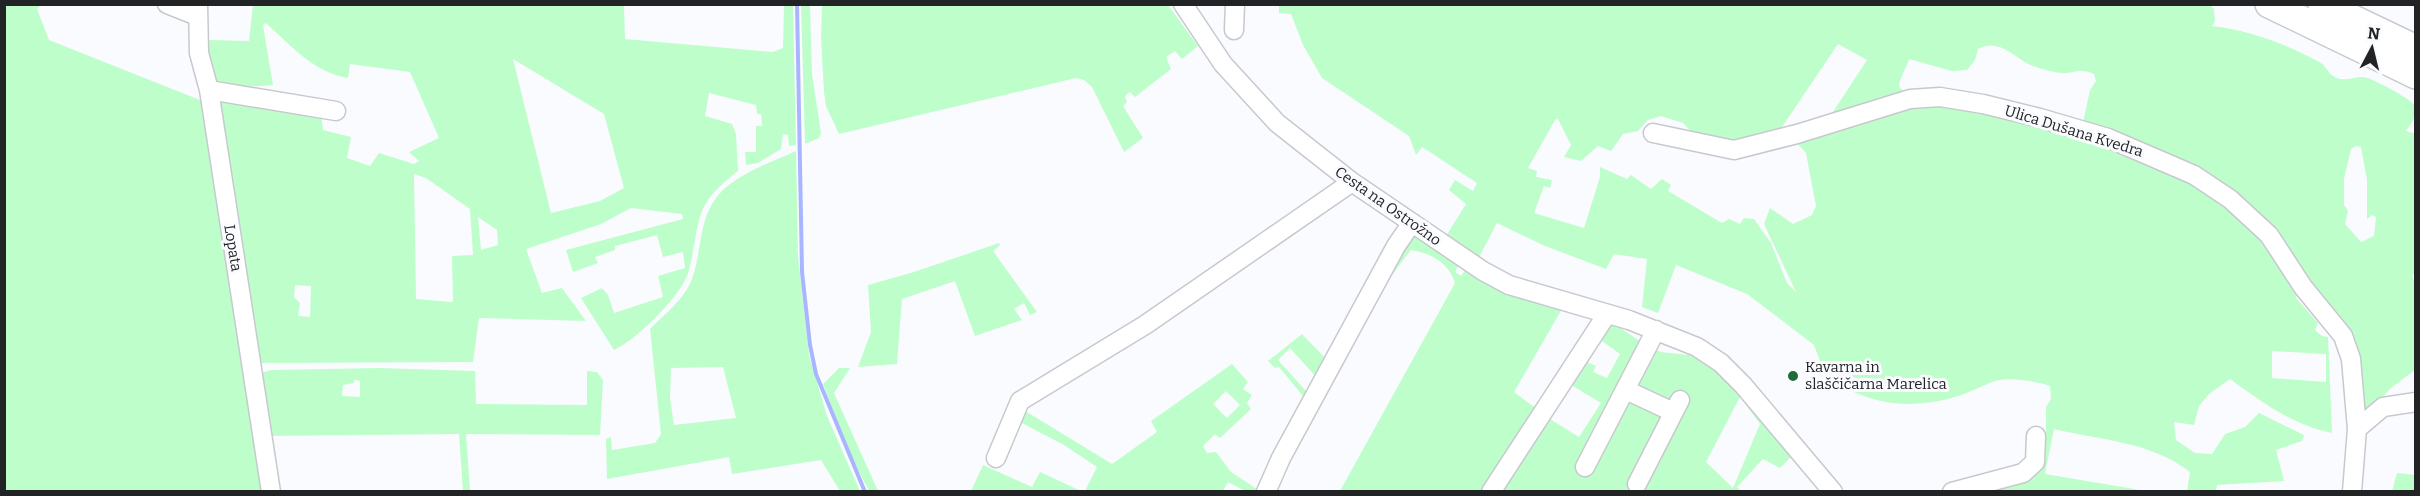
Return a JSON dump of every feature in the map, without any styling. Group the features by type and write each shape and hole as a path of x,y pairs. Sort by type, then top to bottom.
{"highway":[{"path":"2269,4 2415,75"},
{"path":"2322,4 2415,49"}],"street":[{"path":"167,4 197,10"},
{"name":"Cesta na Ostrožno","path":"1183,4 1207,41 1277,123 1352,182 1411,224 1509,285 1656,330 1697,347 1721,363 1833,492"},
{"path":"1234,30 1235,4"},
{"name":"Lopata","path":"197,10 198,53 209,90 271,492"},
{"path":"209,90 336,111"},
{"name":"Ulica Dušana Kvedra","path":"1653,133 1734,150 1797,134 1910,99 1940,97 2040,118 2129,145 2206,182 2230,199 2269,236 2303,287 2343,336 2351,359 2357,429 2352,492"},
{"path":"996,458 1020,401 1145,325 1352,182"},
{"path":"1266,492 1281,458 1396,246 1411,224"},
{"path":"1491,492 1607,314"},
{"path":"1585,466 1656,330"},
{"path":"1626,390 1676,406 1637,484"},
{"path":"2357,429 2384,407 2415,402"},
{"path":"1952,492 2023,473 2035,462 2036,436"}],"green space":[{"path":"624,4 625,39 773,52 783,48 784,5 793,5 796,145 789,146 788,135 783,134 781,149 758,163 746,165 745,152 756,152 756,126 762,126 761,114 757,114 756,105 709,93 705,116 732,124 736,134 738,171 712,194 705,205 689,270 678,292 635,336 614,350 581,298 602,288 608,295 614,313 663,297 658,276 685,268 683,252 663,257 657,235 615,246 615,250 595,257 598,263 573,272 566,250 683,219 682,214 631,208 601,224 526,249 542,293 562,288 586,321 479,318 473,362 260,363 216,104 221,98 321,113 323,130 351,137 347,158 370,166 379,153 414,164 419,161 409,152 439,138 410,72 350,64 348,78 336,75 304,57 266,23 263,25 273,85 218,89 209,60 209,40 249,41 253,5","holes":["513,59 604,114 624,188 600,201 551,213","414,174 426,178 470,209 473,255 452,256 453,302 416,299","478,217 497,230 498,245 481,250","295,285 311,286 310,317 298,316 300,303 294,297"]},
{"path":"4,5 41,5 37,9 49,40 205,102 266,491 5,491"},
{"path":"801,5 810,5 812,74 821,133 819,138 805,144"},
{"path":"822,5 1168,5 1198,46 1182,59 1175,51 1166,57 1171,69 1135,97 1130,92 1125,96 1127,102 1123,106 1143,138 1124,152 1092,87 1084,80 1076,78 839,134 826,106 821,37"},
{"path":"1279,5 2210,5 2214,9 2215,21 2212,26 2240,31 2282,44 2321,63 2331,75 2337,78 2368,78 2400,94 2415,106 2415,116 2406,131 2416,134 2416,274 2412,275 2416,287 2415,370 2391,388 2362,419 2358,401 2357,362 2352,343 2348,335 2308,290 2273,231 2237,199 2196,173 2151,152 2082,127 2090,90 2096,81 2094,74 2089,72 2061,73 2043,69 1993,45 1978,49 1975,60 1967,70 1952,71 1909,59 1899,86 1905,94 1900,99 1776,141 1746,148 1697,138 1683,123 1661,116 1648,120 1638,131 1623,134 1611,151 1598,146 1581,161 1564,157 1571,145 1558,119 1555,120 1528,168 1537,171 1536,177 1552,180 1550,188 1544,186 1534,213 1584,228 1600,177 1600,167 1627,179 1631,175 1651,189 1662,179 1671,185 1668,191 1722,223 1729,219 1740,224 1744,218 1754,219 1771,243 1787,283 1796,292 1764,224 1770,208 1793,224 1812,215 1816,206 1806,153 1795,141 1896,105 1928,101 1983,108 2115,143 2178,170 2224,201 2268,236 2299,288 2296,298 2318,323 2315,330 2322,336 2328,337 2332,433 2291,418 2230,379 2209,394 2199,406 2194,425 2174,422 2176,440 2195,453 2212,454 2225,434 2245,427 2259,413 2304,435 2302,441 2276,450 2284,481 2217,485 2216,491 2187,491 2190,472 2159,454 2125,443 2054,429 2045,474 2146,491 1961,491 2034,474 2044,459 2046,448 2046,407 2051,399 2050,386 2008,379 1995,381 1954,397 1932,402 1902,404 1874,399 1833,381 1827,362 1820,361 1814,345 1747,294 1676,265 1658,313 1642,307 1647,259 1614,254 1606,269 1545,246 1497,223 1479,257 1446,236 1466,204 1449,190 1455,180 1473,191 1477,183 1422,147 1416,155 1409,136 1322,78 1303,45 1291,14 1279,13","holes":["1838,44 1867,60 1831,115 1778,133","2356,146 2361,147 2367,180 2367,219 2372,215 2376,217 2374,236 2361,242 2345,224 2348,211 2344,205 2344,179 2351,149","2272,351 2326,354 2326,382 2272,378"]},
{"path":"796,151 798,256 809,355 827,416 860,491 840,491 821,460 732,474 729,457 607,479 606,439 611,437 612,450 655,443 661,434 650,329 675,305 690,284 709,210 723,190 731,184 748,173","holes":["723,367 736,418 674,425 670,398 671,368"]},
{"path":"1411,228 1460,262 1455,272 1461,276 1468,266 1562,309 1514,392 1541,412 1489,491 1340,491 1455,283 1444,265 1432,256 1411,250 1397,268 1384,287 1317,412 1315,410"},
{"path":"999,243 1000,245 993,251 1037,312 1030,315 1024,303 1014,309 1022,320 975,336 955,281 902,299 897,364 858,367 871,332 868,285"},
{"path":"1612,322 1641,342 1661,352 1689,355 1712,363 1794,454 1780,468 1763,459 1737,487 1741,491 1495,492 1545,416 1579,437 1601,403 1568,383 1585,361 1596,366 1593,372 1607,378 1620,354 1602,341","holes":["1740,397 1760,424 1733,488 1706,462"]},
{"path":"1302,334 1330,363 1308,402 1279,367 1275,368 1268,361","holes":["1290,348 1318,379 1306,391 1278,360"]},
{"path":"1232,364 1248,382 1243,389 1252,395 1247,403 1251,409 1220,438 1215,434 1203,446 1207,453 1216,452 1231,472 1260,491 1245,491 1228,482 1223,491 1085,491 1097,467 1064,445 1016,420 1022,409 1112,464 1157,432 1151,421","holes":["1226,391 1240,405 1227,418 1213,404"]},
{"path":"380,368 475,371 476,404 587,405 587,371 597,372 603,380 600,435 466,434 470,491 463,491 459,434 266,436 261,373 271,370","holes":["354,380 360,381 360,397 342,396 343,385 354,383"]},
{"path":"839,368 850,368 834,393 878,491 869,491 850,455 823,384"},
{"path":"983,465 1032,487 1040,472 1081,491 971,491"},
{"path":"2397,473 2415,475 2415,491 2392,491"}],"waterway":[{"path":"797,4 802,272 810,345 816,374 865,492"}],"place":[{"name":"Kavarna in slaščičarna Marelica","path":"1793,376"}]}
